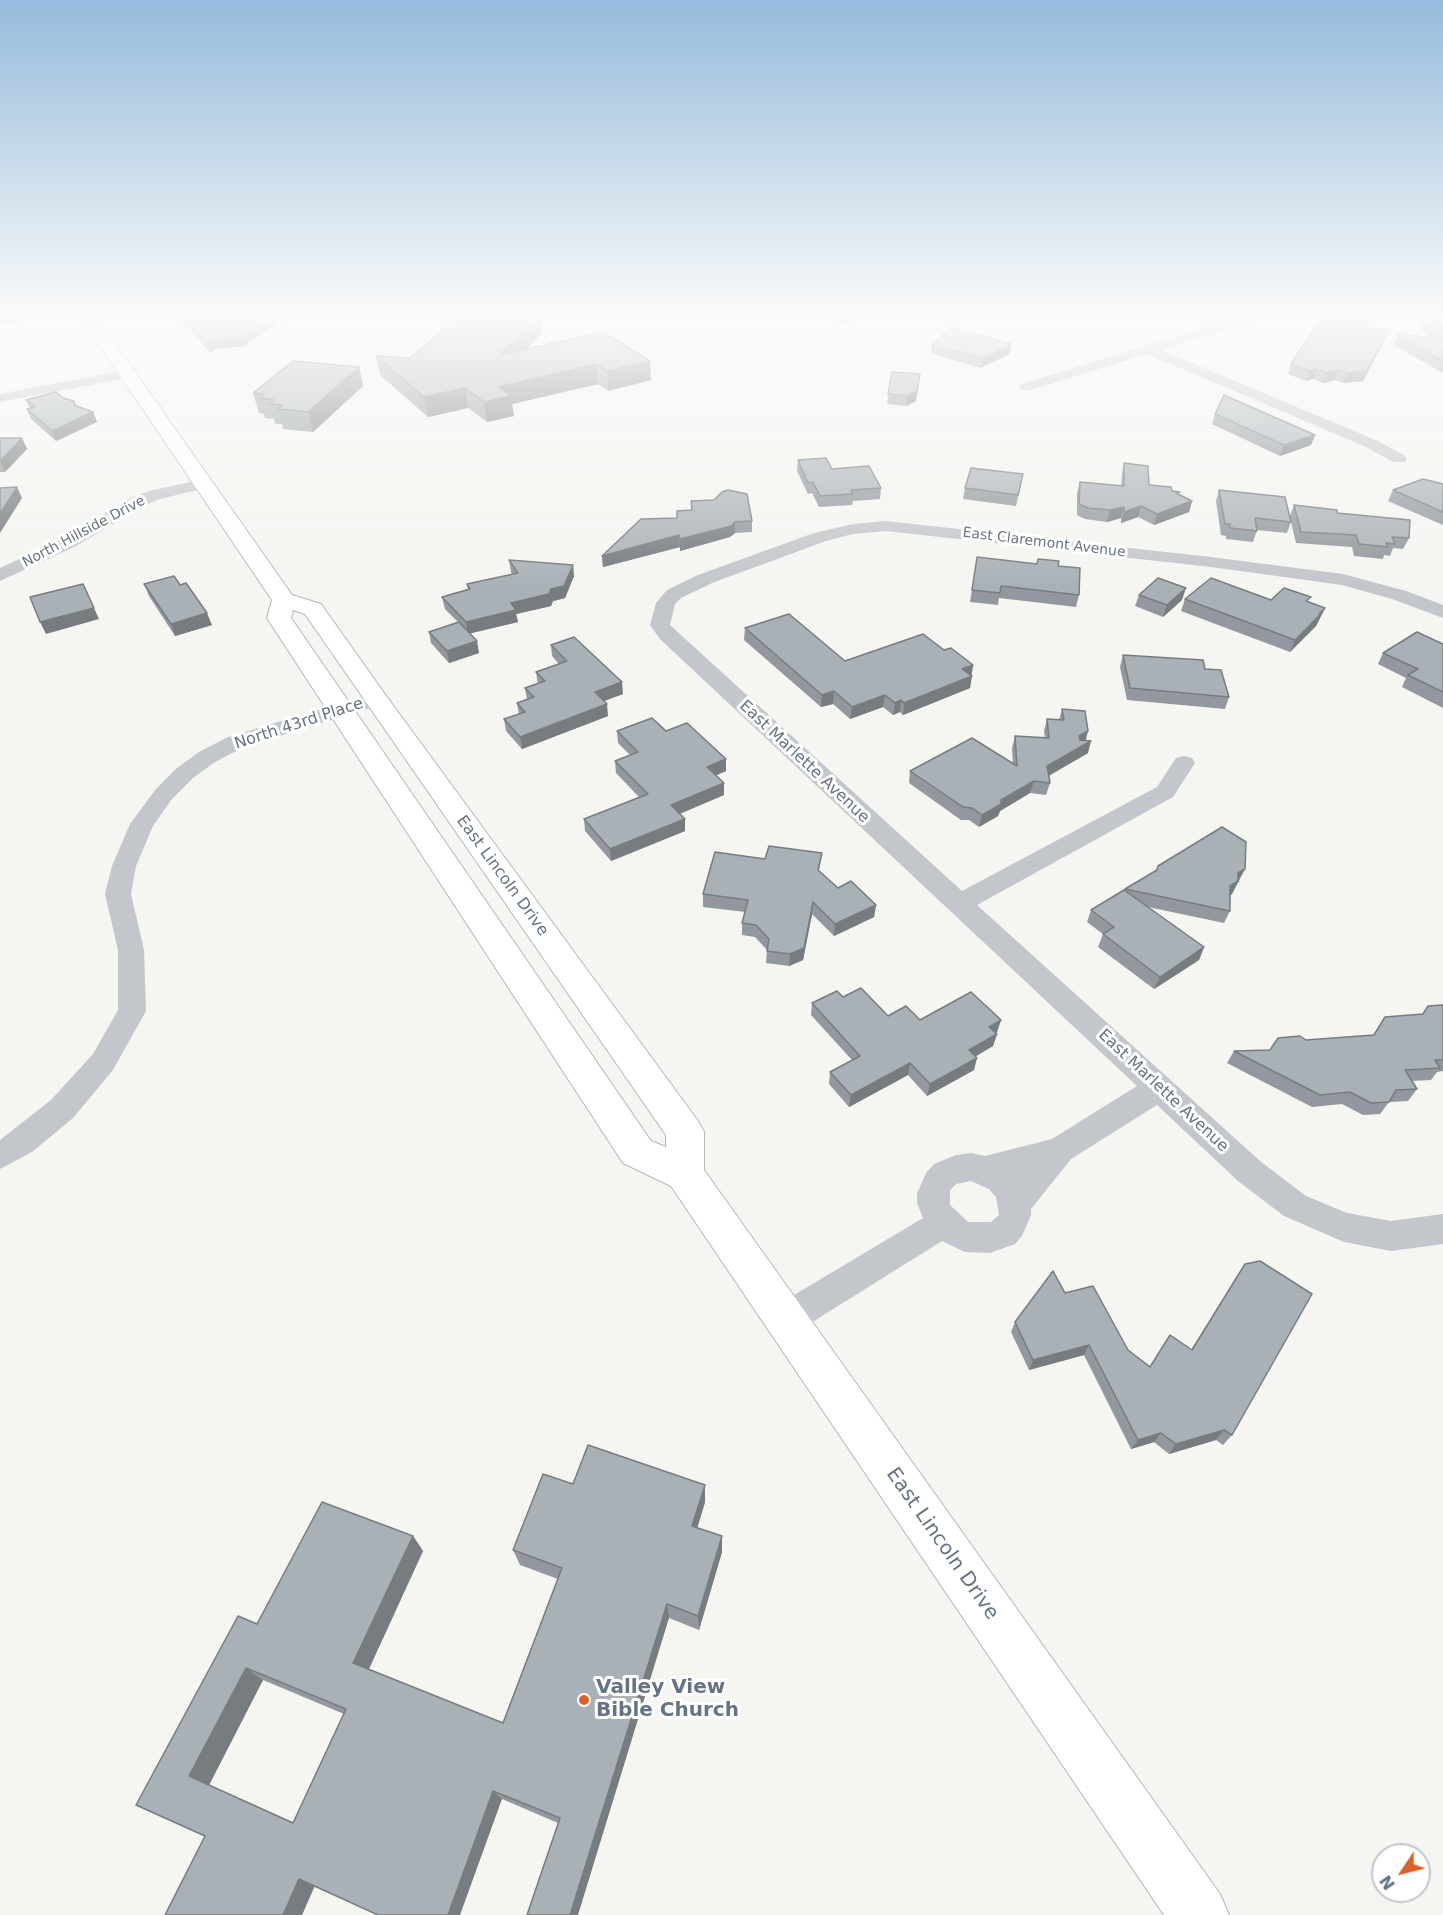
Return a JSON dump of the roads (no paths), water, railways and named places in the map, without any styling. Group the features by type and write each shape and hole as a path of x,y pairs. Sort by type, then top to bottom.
{"main road":[{"path":"150,407 284,600 279,618 637,1152 685,1174"},
{"name":"East Lincoln Drive","path":"284,600 313,609 685,1132 685,1174 1199,1915"}],"street":[{"path":"1285,407 1372,444 1399,459"},
{"name":"North Hillside Drive","path":"0,575 70,542 137,502 155,495 204,484"},
{"name":"East Claremont Avenue","path":"662,613 666,603 674,594 705,579 820,537 853,529 886,526 1211,562 1343,580 1399,595 1443,612"},
{"name":"East Marlette Avenue","path":"662,613 660,625 667,635 1249,1171 1295,1206 1344,1227 1391,1236 1443,1229"},
{"name":"North 43rd Place","path":"0,1156 21,1143 62,1109 103,1062 132,1011 131,950 118,894 124,866 142,824 164,794 185,773 207,757 236,742 375,699"},
{"path":"959,904 1165,792 1184,763"},
{"path":"985,1170 1060,1150 1159,1088"},
{"path":"1015,1204 1040,1177 1060,1150"},
{"path":"971,1167 985,1170 1000,1179 1009,1189 1015,1204 1015,1215 1010,1226 1003,1233 990,1239 965,1237 943,1223 933,1203 933,1194 937,1183 945,1174 956,1169 971,1167"},
{"path":"786,1319 943,1223"}],"place":[{"name":"Valley View Bible Church","path":"584,1700"}]}
